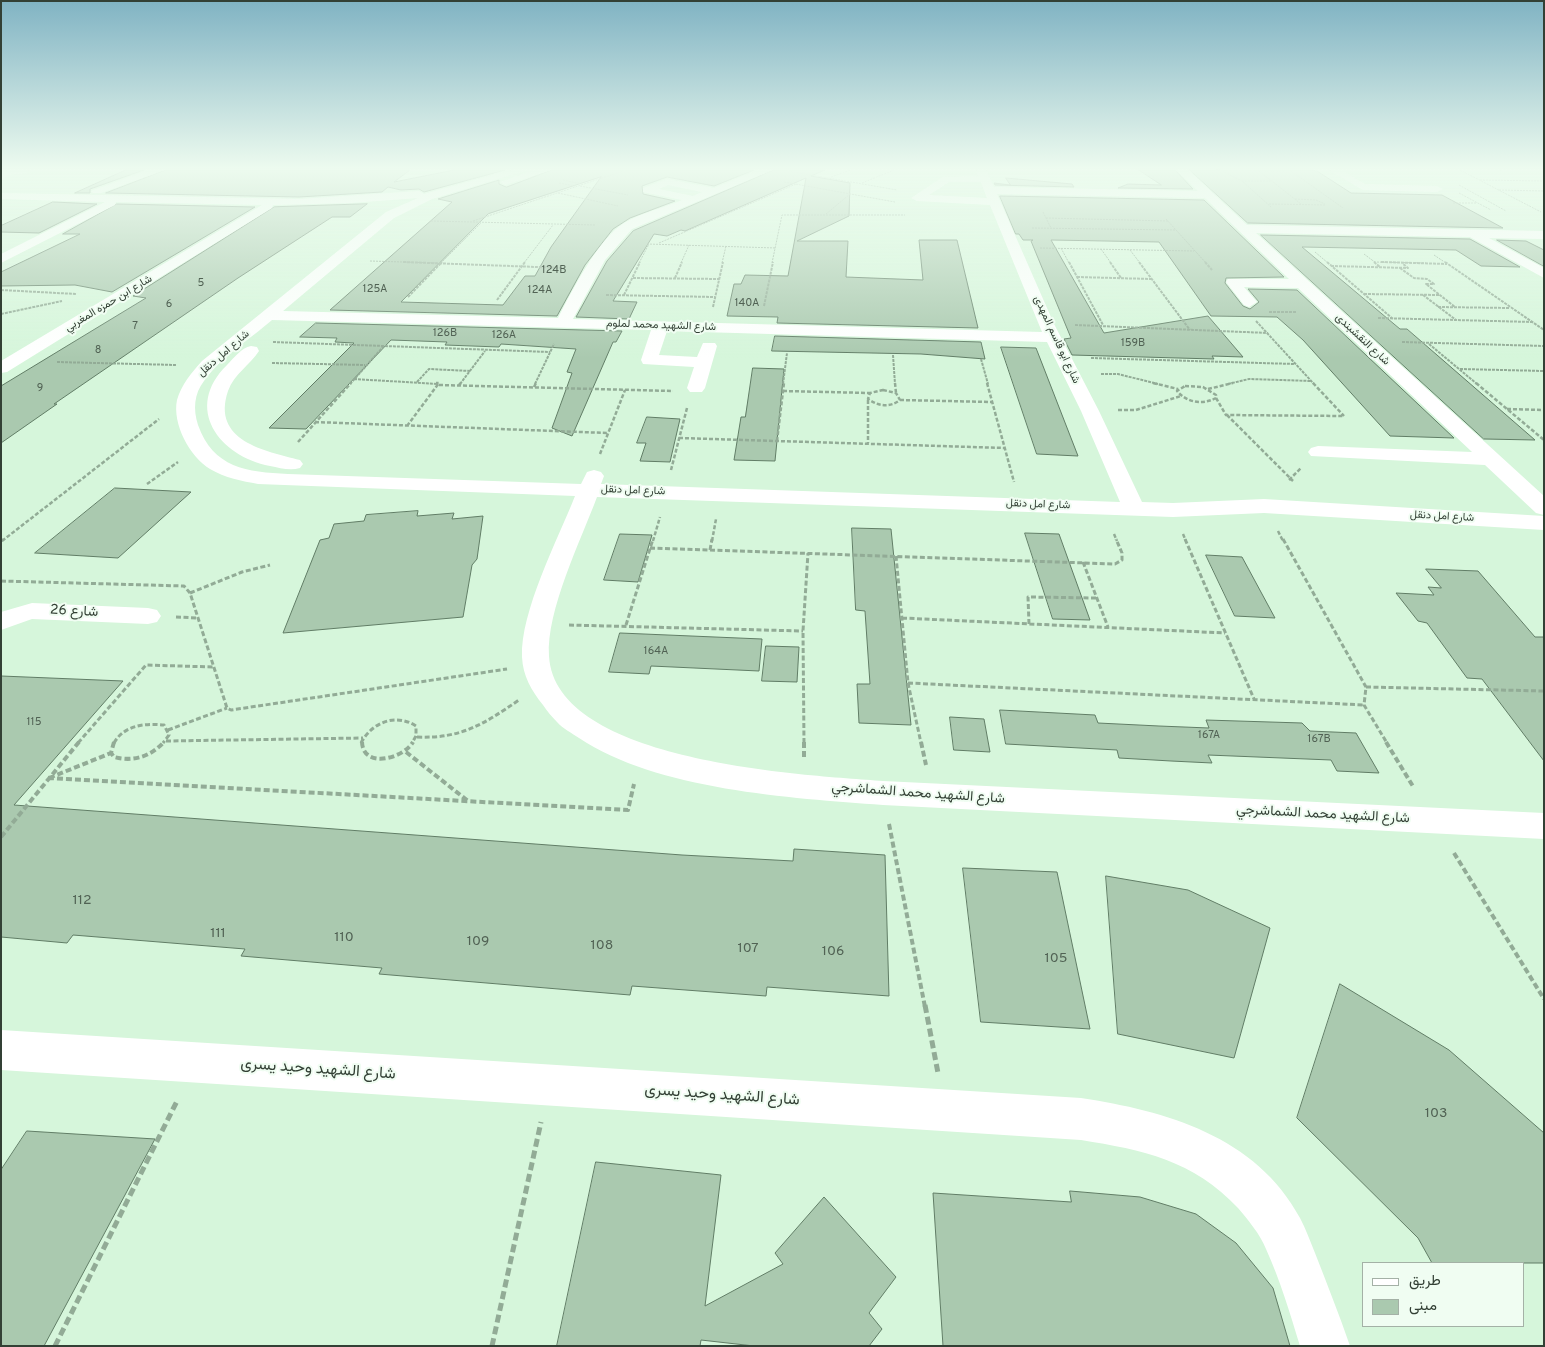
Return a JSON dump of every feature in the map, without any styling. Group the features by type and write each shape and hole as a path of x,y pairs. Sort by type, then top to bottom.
{"street":[{"path":"1,259 52,233"},
{"name":"شارع ابن حمزه المغربي","path":"7,365 224,233"},
{"name":"شارع امل دنقل","path":"361,233 270,315 208,365 195,380 186,398 187,422 204,455 220,466 257,477 316,481 1015,487 1542,505"},
{"name":"شارع امل دنقل","path":"391,233 360,261 238,362 226,375 220,386 216,410 219,421 230,442 241,450 280,463 591,483"},
{"path":"563,323 593,268 611,243 621,233"},
{"name":"شارع ابو قاسم المهدى","path":"1008,233 1049,330 1090,411 1134,509"},
{"name":"شارع النقشبندى","path":"1250,233 1361,340 1542,505"},
{"path":"1464,233 1544,235"},
{"path":"1472,233 1544,274"},
{"path":"1233,282 1303,284"},
{"path":"1233,282 1249,302"},
{"name":"شارع الشهيد محمد لملوم","path":"270,315 760,329 815,323 891,332 1049,330"},
{"path":"661,326 649,360 704,362"},
{"path":"692,395 704,362 712,328"},
{"path":"1318,452 1491,460"},
{"path":"540,675 536,645 538,625 591,483"},
{"name":"شارع امل دنقل","path":"669,485 720,494 1173,510 1264,506 1544,523"},
{"name":"شارع 26","path":"1,622 15,615 50,610 148,616"},
{"name":"شارع الشهيد محمد الشماشرجي","path":"540,675 555,705 574,723 640,756 682,769 804,786 884,793 1544,826"},
{"name":"شارع الشهيد وحيد يسرى","path":"1,1050 1082,1119 1130,1126 1175,1139 1212,1156 1249,1185 1281,1229 1302,1279 1325,1346"}],"path":[{"path":"387,318 471,233"},
{"path":"481,321 547,233"},
{"path":"657,244 683,233"},
{"path":"777,441 787,353 757,351 779,233"},
{"path":"1178,233 1217,276 1233,282"},
{"path":"1293,233 1393,319"},
{"path":"611,243 776,248"},
{"path":"624,296 648,244"},
{"path":"675,278 689,245"},
{"path":"712,328 715,297 726,246"},
{"path":"1014,247 1194,251"},
{"path":"1061,248 1104,326"},
{"path":"1101,249 1121,278"},
{"path":"1129,249 1190,330"},
{"path":"1360,250 1380,267"},
{"path":"1430,252 1544,330"},
{"path":"360,261 593,268"},
{"path":"1374,262 1448,264"},
{"path":"1330,266 1408,268 1402,263"},
{"path":"1400,268 1414,278 1429,280 1434,284 1426,284 1455,307"},
{"path":"1077,277 1151,279"},
{"path":"632,278 719,279"},
{"path":"1,290 79,294"},
{"path":"578,294 715,297"},
{"path":"1364,294 1440,296"},
{"path":"1423,295 1456,320"},
{"path":"1,314 68,300"},
{"path":"1438,306 1511,308"},
{"path":"1268,312 1393,319 1532,322"},
{"path":"1226,415 1344,416 1251,317"},
{"path":"534,387 563,323"},
{"path":"1049,330 1104,326 1268,333"},
{"path":"891,332 896,393 900,400"},
{"path":"1361,340 1544,346"},
{"path":"263,341 550,352"},
{"path":"1428,343 1544,440"},
{"path":"280,463 383,346"},
{"path":"459,385 486,350"},
{"path":"1062,357 1295,364"},
{"path":"990,360 981,359 1015,487"},
{"path":"238,362 366,365"},
{"path":"7,365 208,365"},
{"path":"417,382 429,369 470,371"},
{"path":"1459,369 1544,371"},
{"path":"1070,373 1118,374 1178,389 1191,386 1208,389 1249,379 1311,381"},
{"path":"354,379 437,382 439,385 678,391"},
{"path":"408,426 439,385"},
{"path":"1178,389 1177,391 1182,396 1202,402 1216,398"},
{"path":"1208,389 1216,395 1226,415 1289,480 1331,497"},
{"path":"591,483 607,433 625,390"},
{"path":"783,391 870,393 883,390 896,393"},
{"path":"868,444 868,399 870,393"},
{"path":"626,625 669,485 679,438 692,395"},
{"path":"1090,411 1136,410 1182,396"},
{"path":"1,541 186,398"},
{"path":"868,399 877,404 885,405 898,403 900,400 993,402"},
{"path":"1507,409 1544,410"},
{"path":"315,422 607,433"},
{"path":"679,438 1005,448"},
{"path":"147,484 199,446"},
{"path":"710,550 720,494"},
{"path":"1264,506 1366,687 1364,704 1433,820 1544,999"},
{"path":"650,548 1115,564 1122,560 1122,553 1104,508"},
{"path":"1173,510 1254,699"},
{"path":"804,786 803,631 808,553"},
{"path":"896,556 908,683 933,796"},
{"path":"1083,562 1108,626"},
{"path":"190,593 242,572 270,565"},
{"path":"1,581 176,584 184,586 190,593 227,708"},
{"path":"1029,624 1026,601 1028,597 1097,598"},
{"path":"902,618 1108,626 1225,633"},
{"path":"538,625 626,625 803,631"},
{"path":"1,837 48,778 146,665 213,667"},
{"path":"168,730 227,708 237,710 540,675"},
{"path":"417,737 449,738 481,726 540,675"},
{"path":"908,683 1364,704"},
{"path":"1366,687 1544,691"},
{"path":"398,719 408,721 416,726 417,737 406,752 388,758 370,758 363,752 361,744 363,738 373,727 385,721 398,719"},
{"path":"110,753 111,746 116,738 135,726 157,723 164,725 168,730 166,741"},
{"path":"110,753 121,760 140,758 150,754 166,741 363,738"},
{"path":"406,752 468,801"},
{"path":"48,778 110,753"},
{"path":"48,778 628,810 640,756"},
{"path":"884,793 946,1110"},
{"path":"55,1346 196,1062"},
{"path":"492,1346 550,1085"}],"building":[{"path":"211,233 112,292 75,285 1,286 1,272 80,234 63,234"},
{"path":"233,233 308,233 54,404 57,404 1,443 1,386 146,298 133,296"},
{"path":"417,233 469,233 401,302 503,305 525,276 535,276 561,233 610,233 585,265 557,316 330,310"},
{"path":"631,233 674,233 667,236 654,234 613,301 637,302 629,319 576,317 607,261"},
{"path":"796,233 814,233 797,241 848,241 846,277 923,280 919,240 957,240 978,328 777,323 778,317 727,316 734,284 741,284 745,275 788,276"},
{"path":"1238,233 1284,277 1226,278 1225,283 1243,306 1250,309 1259,302 1248,289 1297,290 1454,438 1390,436 1303,340 1277,317 1211,316 1159,242 1051,240 1104,333 1208,316 1243,357 1212,356 1214,359 1072,355 1064,339 1071,338 1031,241 1033,240 1023,240 1019,234 1016,234"},
{"path":"1261,235 1470,239 1520,267 1481,266 1456,250 1302,247 1400,329 1407,329 1535,440 1484,439"},
{"path":"1497,240 1526,241 1544,250 1544,266"},
{"path":"316,323 622,331 616,342 613,342 572,436 552,428 572,373 567,372 576,349 501,344 499,347 445,345 447,342 391,340 306,429 269,428 354,343 335,342 337,338 300,337"},
{"path":"775,336 981,342 985,359 921,354 772,351"},
{"path":"1001,347 1036,348 1078,456 1037,454"},
{"path":"753,368 784,369 775,461 734,460 741,417 745,417"},
{"path":"647,417 680,419 670,462 640,461 646,443 637,443"},
{"path":"115,488 191,492 118,558 35,553"},
{"path":"418,511 417,516 454,513 452,519 483,516 477,559 472,565 463,617 283,633 320,540 329,538 334,524 364,521 366,515"},
{"path":"852,528 891,529 911,725 859,723 857,684 870,684 865,611 856,610"},
{"path":"1025,533 1059,534 1090,620 1053,619"},
{"path":"620,534 652,535 638,582 604,580"},
{"path":"1206,555 1242,557 1275,618 1235,616"},
{"path":"1426,569 1478,571 1535,637 1544,637 1544,761 1482,679 1467,678 1427,623 1418,621 1396,593 1434,595 1428,587 1441,588"},
{"path":"620,633 762,639 759,671 651,666 649,674 609,672"},
{"path":"766,646 799,647 797,682 762,681"},
{"path":"1,676 123,681 14,805 682,855 793,861 794,849 885,855 889,996 767,987 766,996 632,986 630,995 379,974 382,968 241,956 245,949 73,935 67,943 1,937"},
{"path":"1000,710 1095,715 1098,723 1159,726 1209,728 1206,720 1302,723 1310,731 1356,733 1379,773 1337,771 1331,760 1208,755 1212,763 1171,761 1119,758 1117,750 1006,744"},
{"path":"950,717 984,719 990,752 954,750"},
{"path":"963,868 1057,872 1090,1029 981,1022"},
{"path":"1106,876 1188,890 1270,928 1234,1058 1118,1034"},
{"path":"1340,984 1449,1050 1544,1133 1544,1263 1431,1262 1418,1238 1297,1118"},
{"path":"27,1131 155,1139 44,1346 1,1346 1,1170"},
{"path":"596,1162 721,1175 705,1306 783,1264 775,1253 824,1197 896,1277 869,1313 882,1329 869,1346 754,1346 701,1340 700,1346 557,1346"},
{"path":"1070,1191 1140,1197 1196,1214 1236,1243 1273,1288 1290,1346 943,1346 933,1193 1071,1202"}]}
